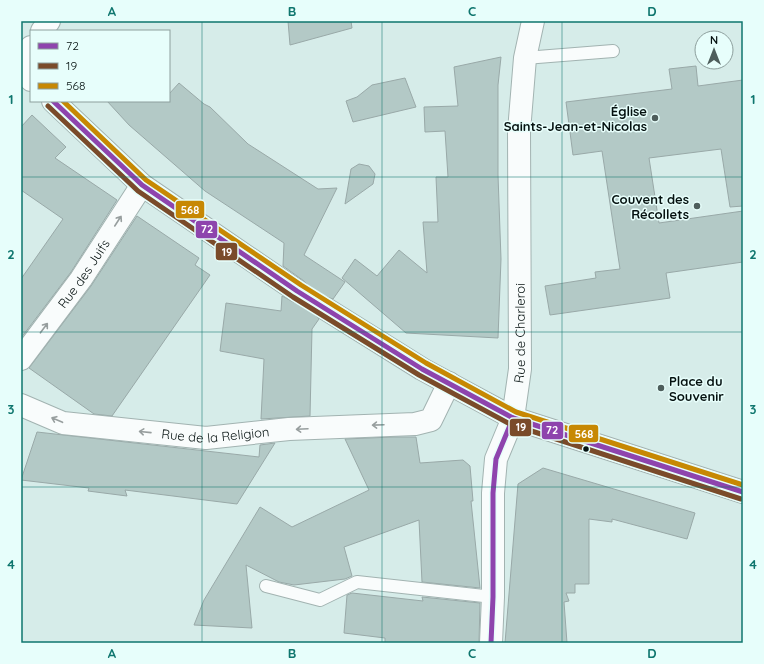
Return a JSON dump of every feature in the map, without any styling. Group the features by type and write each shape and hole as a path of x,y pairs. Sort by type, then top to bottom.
{"street":[{"path":"43,30 49,21"},
{"name":"Rue de Charleroi","path":"491,643 493,493 496,459 513,418 520,369 519,131 525,58 533,21"},
{"path":"21,61 30,48"},
{"path":"21,70 30,79"},
{"path":"54,102 142,185 297,291"},
{"name":"Rue des Juifs","path":"21,359 81,279 142,185"},
{"path":"326,309 422,369 513,418 743,492"},
{"name":"Rue de la Religion","path":"21,405 63,423 206,438 289,429 415,424 431,420 449,383"}],"lane":[{"path":"525,58 613,51"},
{"path":"266,586 320,600 357,582 492,597"}],"building":[{"path":"288,21 351,21 352,28 290,45"},
{"path":"501,57 498,85 498,175 501,259 498,338 406,333 342,278 355,259 377,276 399,250 427,273 423,222 438,222 436,177 448,177 445,131 425,132 424,107 458,106 454,67"},
{"name":"Couvent des Récollets","path":"694,66 694,70 696,70 698,86 743,80 743,206 730,207 721,149 649,158 659,223 743,211 743,262 666,273 670,298 550,315 545,286 596,278 595,272 620,269 602,151 573,155 566,102 672,89 669,69"},
{"path":"405,78 416,107 353,122 346,101 357,97 372,85"},
{"path":"179,83 204,104 210,107 248,144 318,189 337,188 304,255 345,282 333,299 327,297 320,298 316,302 314,308 315,314 319,319 312,329 310,416 261,419 264,359 220,351 226,303 281,311 282,296 296,303 303,302 307,298 309,292 308,285 283,266 284,243 205,191 129,125 108,102 170,102 170,93"},
{"path":"32,115 66,147 55,158 117,200 71,272 21,338 21,279 63,219 21,190 21,127"},
{"path":"359,164 369,166 375,174 373,184 345,204 351,169"},
{"path":"137,216 199,258 195,265 210,275 112,416 94,414 29,368 91,286"},
{"path":"37,432 259,457 260,445 275,443 237,504 125,490 127,496 88,491 89,488 21,480"},
{"path":"416,437 420,463 463,460 470,466 473,501 471,501 480,588 422,582 419,520 344,547 352,576 345,579 294,585 279,582 246,565 252,628 194,625 204,600 260,507 292,527 369,490 345,439"},
{"path":"543,468 695,513 687,539 612,519 612,522 589,519 589,584 575,584 575,593 566,593 569,601 564,602 567,643 505,643 518,484"},
{"path":"352,593 423,601 422,597 480,603 479,643 385,643 385,638 344,633 347,595"}],"tunnel":[{"path":"297,291 326,309"}],"transit line":[{"name":"72","path":"54,102 142,185 297,291 422,369 513,418 743,492"},
{"name":"568","path":"64,102 146,180 301,285 426,363 516,412 743,485"},
{"name":"19","path":"48,106 138,191 293,297 419,375 510,424 741,499"},
{"name":"72","path":"491,643 493,597 493,493 496,459 513,418"}],"place":[{"name":"Église Saints-Jean-et-Nicolas","path":"655,118"},
{"name":"Couvent des Récollets","path":"697,206"},
{"name":"Place du Souvenir","path":"661,388"}]}
